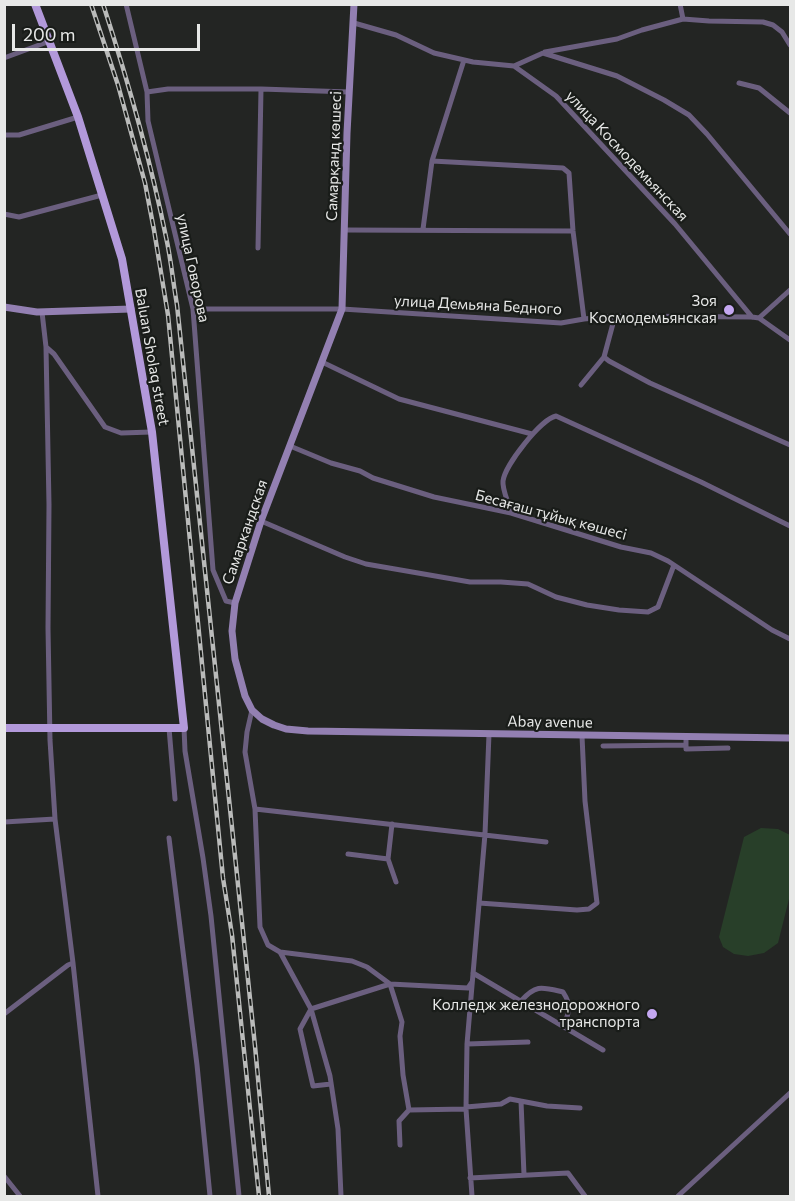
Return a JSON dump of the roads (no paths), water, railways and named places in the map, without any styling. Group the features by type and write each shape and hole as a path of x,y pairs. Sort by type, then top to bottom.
{"main road":[{"name":"Baluan Sholaq street","path":"35,4 78,117 122,259 152,432 184,728"},
{"path":"4,728 184,728"}],"street":[{"name":"улица Говорова","path":"126,4 147,92 148,121 193,309 213,570 226,600 235,603"},
{"name":"Самарқанд көшесі","path":"342,309 354,4"},
{"path":"680,4 683,19"},
{"path":"514,66 543,53 617,39 683,19 763,22 773,25 790,45"},
{"name":"улица Космодемьянская","path":"354,22 396,35 434,53 473,62 514,66 556,96 675,224 752,317"},
{"path":"4,58 50,41"},
{"path":"543,53 617,76 689,115 790,234"},
{"path":"423,229 432,161 464,60"},
{"path":"739,83 759,88 790,113"},
{"path":"147,92 168,89 350,92"},
{"path":"258,248 261,89"},
{"path":"4,135 19,135 78,117"},
{"path":"432,161 563,168 569,173 573,231 584,319"},
{"path":"4,214 20,217 102,195"},
{"path":"345,230 573,231"},
{"path":"759,318 790,290"},
{"path":"4,307 42,312 131,309"},
{"name":"улица Демьяна Бедного","path":"193,309 342,309 561,323 615,316 752,317 759,318 790,340"},
{"name":"Самаркандская","path":"252,710 244,696 235,659 232,631 235,603 261,521 342,309"},
{"path":"42,312 46,347 49,505 48,628 55,819 98,1197"},
{"path":"581,386 604,357 615,316"},
{"path":"46,347 54,354 105,426 120,433 152,432"},
{"path":"604,357 650,383 790,445"},
{"path":"322,362 399,399 532,434"},
{"path":"511,513 503,490 503,480 508,468 532,434 549,418 556,416 701,482 790,526"},
{"name":"Бесағаш тұйық көшесі","path":"290,446 332,463 360,471 373,478 434,496 511,513 621,547 651,553 674,565 772,630 790,639"},
{"path":"261,521 366,564 470,582 528,584 556,597 620,610 648,612 658,607 674,565"},
{"path":"252,710 246,732 245,752 255,809 260,927 268,945 280,952 352,961 367,967 390,984 402,1022 400,1036 402,1075 409,1110"},
{"name":"Abay avenue","path":"252,710 274,725 286,729 308,731 582,736 686,741 790,738"},
{"path":"184,728 185,751 212,916 239,1197"},
{"path":"169,729 175,798"},
{"path":"472,1197 466,1108 467,1044 485,834 489,734"},
{"path":"479,903 577,910 589,909 597,903 585,801 582,736"},
{"path":"603,746 686,741 686,749 728,748"},
{"path":"255,809 546,842"},
{"path":"4,822 55,819"},
{"path":"392,824 388,859 396,882"},
{"path":"169,838 197,1065 210,1197"},
{"path":"348,854 388,859"},
{"path":"280,952 311,1009 330,1076 338,1129 341,1197"},
{"path":"4,1014 73,963"},
{"path":"473,973 603,1050"},
{"path":"331,1084 313,1086 300,1029 311,1009 390,984 468,987 472,982"},
{"path":"521,1001 529,992 537,988 563,992 569,1001 568,1015 563,1026"},
{"path":"467,1044 528,1042"},
{"path":"678,1197 790,1094"},
{"path":"400,1145 399,1121 409,1110 466,1108 501,1104 510,1099 547,1106 580,1108"},
{"path":"521,1101 524,1175"},
{"path":"470,1178 568,1173 585,1197"},
{"path":"4,1176 20,1197"}],"railway":[{"path":"91,4 118,85 145,183 168,315 223,878 232,935 259,1196"},
{"path":"103,4 146,149 168,245 177,305 269,1196"}],"place":[{"name":"Зоя Космодемьянская","path":"729,310"},
{"name":"Колледж железнодорожного транспорта","path":"652,1014"}]}
